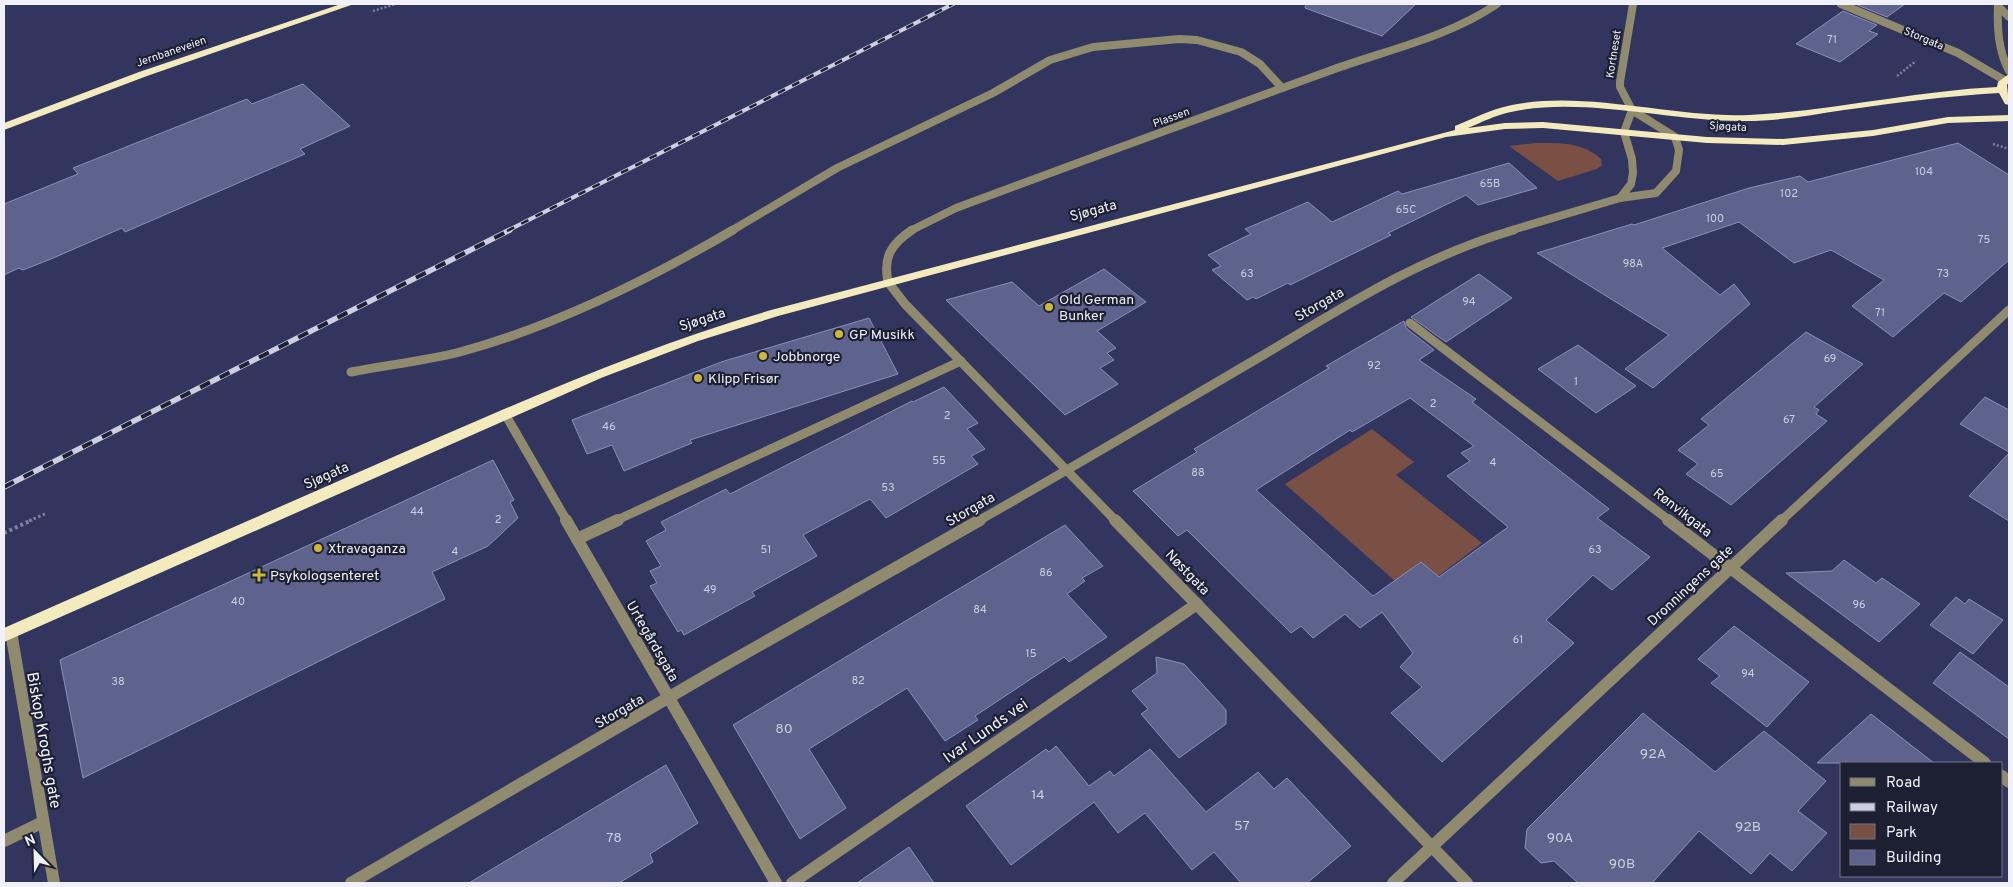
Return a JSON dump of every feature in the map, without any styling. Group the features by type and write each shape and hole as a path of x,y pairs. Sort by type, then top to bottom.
{"highway":[{"name":"Jernbaneveien","path":"4,127 143,74 348,4"},
{"name":"Sjøgata","path":"1445,134 1491,114 1519,107 1552,106 1632,110 1678,116 1746,118 1782,116 1918,97 2006,79"},
{"path":"2006,79 2009,102"},
{"name":"Sjøgata","path":"7,634 505,414 596,375 694,338 775,313 888,282 1445,134 1505,126 1543,126 1675,138 1742,142 1783,142 1873,133 1948,120 2009,118"}],"street":[{"name":"Plassen","path":"888,282 884,270 891,248 904,234 926,221 956,208 1333,69 1451,30 1475,19 1497,4"},
{"name":"Kortneset","path":"1632,110 1620,87 1620,82 1633,4"},
{"name":"Storgata","path":"1841,4 1958,52 2006,79"},
{"path":"1998,5 1997,22 2006,79"},
{"path":"1998,5 2009,17"},
{"path":"351,372 459,352 556,320 677,263 837,168 993,93 1050,60 1094,47 1179,39 1197,40 1241,52 1260,64 1282,88"},
{"path":"1620,198 1631,184 1633,173 1632,158 1624,132 1632,110 1675,138"},
{"name":"Storgata","path":"351,883 714,671 1022,496 1351,303 1432,258 1475,241 1620,198 1656,193 1676,171 1679,150 1675,138"},
{"name":"Nøstgata","path":"888,282 905,304 1467,883"},
{"name":"Dronningens gate","path":"1393,883 2009,310"},
{"name":"Rønvikgata","path":"1410,323 1677,525 1730,568 1984,762"},
{"path":"577,539 961,361"},
{"name":"Urtegårdsgata","path":"505,414 776,883"},
{"name":"Ivar Lunds vei","path":"792,883 1197,604"},
{"name":"Biskop Kroghs gate","path":"7,634 54,883"},
{"path":"4,841 43,822"}],"path":[{"path":"4,533 47,513"}],"green space":[{"path":"1536,143 1579,146 1594,153 1601,159 1602,165 1597,169 1558,181 1509,146"},
{"path":"1372,429 1414,462 1396,475 1482,543 1412,596 1285,484"}],"building":[{"path":"1306,4 1416,4 1382,36 1305,8"},
{"path":"1855,4 1905,4 1887,17"},
{"path":"1843,11 1877,25 1869,31 1878,34 1840,62 1796,44"},
{"path":"303,84 350,126 300,149 305,154 125,232 122,228 51,259 23,270 19,268 4,275 4,204 78,174 73,168 247,99 252,104"},
{"path":"1958,143 2009,175 2009,260 1961,302 1944,293 1893,337 1852,306 1884,280 1831,250 1794,263 1739,222 1662,248 1720,295 1734,284 1750,304 1653,388 1625,369 1669,335 1537,253 1632,224 1634,225 1749,188 1800,176 1808,182"},
{"path":"1509,163 1537,188 1478,205 1466,195 1388,233 1391,235 1290,285 1288,283 1256,299 1253,297 1247,300 1212,270 1221,266 1208,255 1251,234 1245,229 1308,202 1332,222 1398,191 1402,194"},
{"path":"1104,269 1146,302 1097,331 1116,348 1107,353 1114,360 1100,368 1118,384 1065,415 946,300 1012,282 1039,306"},
{"path":"1479,274 1512,298 1446,342 1411,317"},
{"path":"869,318 898,374 690,440 692,443 624,471 612,445 587,454 572,420 721,362"},
{"path":"1404,321 1406,328 1434,350 1419,360 1476,399 1472,402 1609,509 1597,518 1650,557 1612,590 1593,575 1546,620 1574,643 1442,762 1391,713 1422,687 1400,667 1413,653 1382,612 1360,628 1345,614 1313,638 1301,626 1291,633 1187,530 1178,536 1133,491 1197,452 1194,449 1329,368 1326,366","holes":["1410,398 1474,446 1461,453 1470,461 1447,476 1508,527 1439,577 1421,562 1373,596 1256,490 1350,430 1352,432"]},
{"path":"1806,332 1863,364 1814,407 1819,410 1816,414 1827,421 1731,505 1686,474 1698,464 1678,450 1709,425 1701,419"},
{"path":"1578,345 1636,386 1596,413 1538,369"},
{"path":"944,387 978,423 967,429 985,449 971,456 978,464 886,518 870,499 803,535 817,556 752,592 755,596 684,635 681,630 678,632 650,586 657,583 650,571 661,566 646,541 666,530 661,522 726,489 730,494 912,401"},
{"path":"1985,397 2009,410 2009,452 1960,424"},
{"path":"2009,453 2009,521 1969,496"},
{"path":"493,460 514,500 510,502 518,518 488,546 432,572 445,599 83,778 60,660"},
{"path":"1065,525 1103,566 1082,578 1085,581 1067,594 1107,637 1069,662 1064,657 975,716 978,720 945,741 907,688 809,749 846,808 800,839 733,725"},
{"path":"1844,560 1876,583 1882,578 1920,604 1879,642 1786,573 1832,571"},
{"path":"1956,597 1965,604 1969,599 2003,620 1973,654 1930,625"},
{"path":"1734,626 1809,682 1767,727 1711,683 1720,676 1698,659"},
{"path":"1960,652 2009,687 2009,739 1933,683"},
{"path":"1156,657 1184,664 1226,710 1226,724 1179,758 1141,714 1148,709 1132,691 1157,673"},
{"path":"1643,713 1715,772 1764,731 1826,781 1798,811 1827,833 1792,871 1770,853 1751,874 1699,831 1652,883 1578,883 1554,861 1541,863 1525,848 1527,829"},
{"path":"1871,714 1933,762 1840,762 1817,763"},
{"path":"1056,746 1089,786 1110,771 1114,776 1150,749 1206,812 1258,772 1274,789 1287,778 1351,846 1307,883 1241,883 1214,852 1192,870 1145,813 1118,833 1094,802 1011,865 966,806 1046,749 1049,752"},
{"path":"666,765 698,823 650,854 653,862 619,883 469,883"},
{"path":"909,847 934,883 857,883"}],"railway":[{"path":"507,231 953,4"},
{"path":"4,487 510,230"}],"place":[{"name":"Old German Bunker","path":"1049,307"},
{"name":"GP Musikk","path":"839,334"},
{"name":"Jobbnorge","path":"763,356"},
{"name":"Klipp Frisør","path":"698,378"},
{"name":"Xtravaganza","path":"318,548"},
{"name":"Psykologsenteret","path":"259,575"}]}
